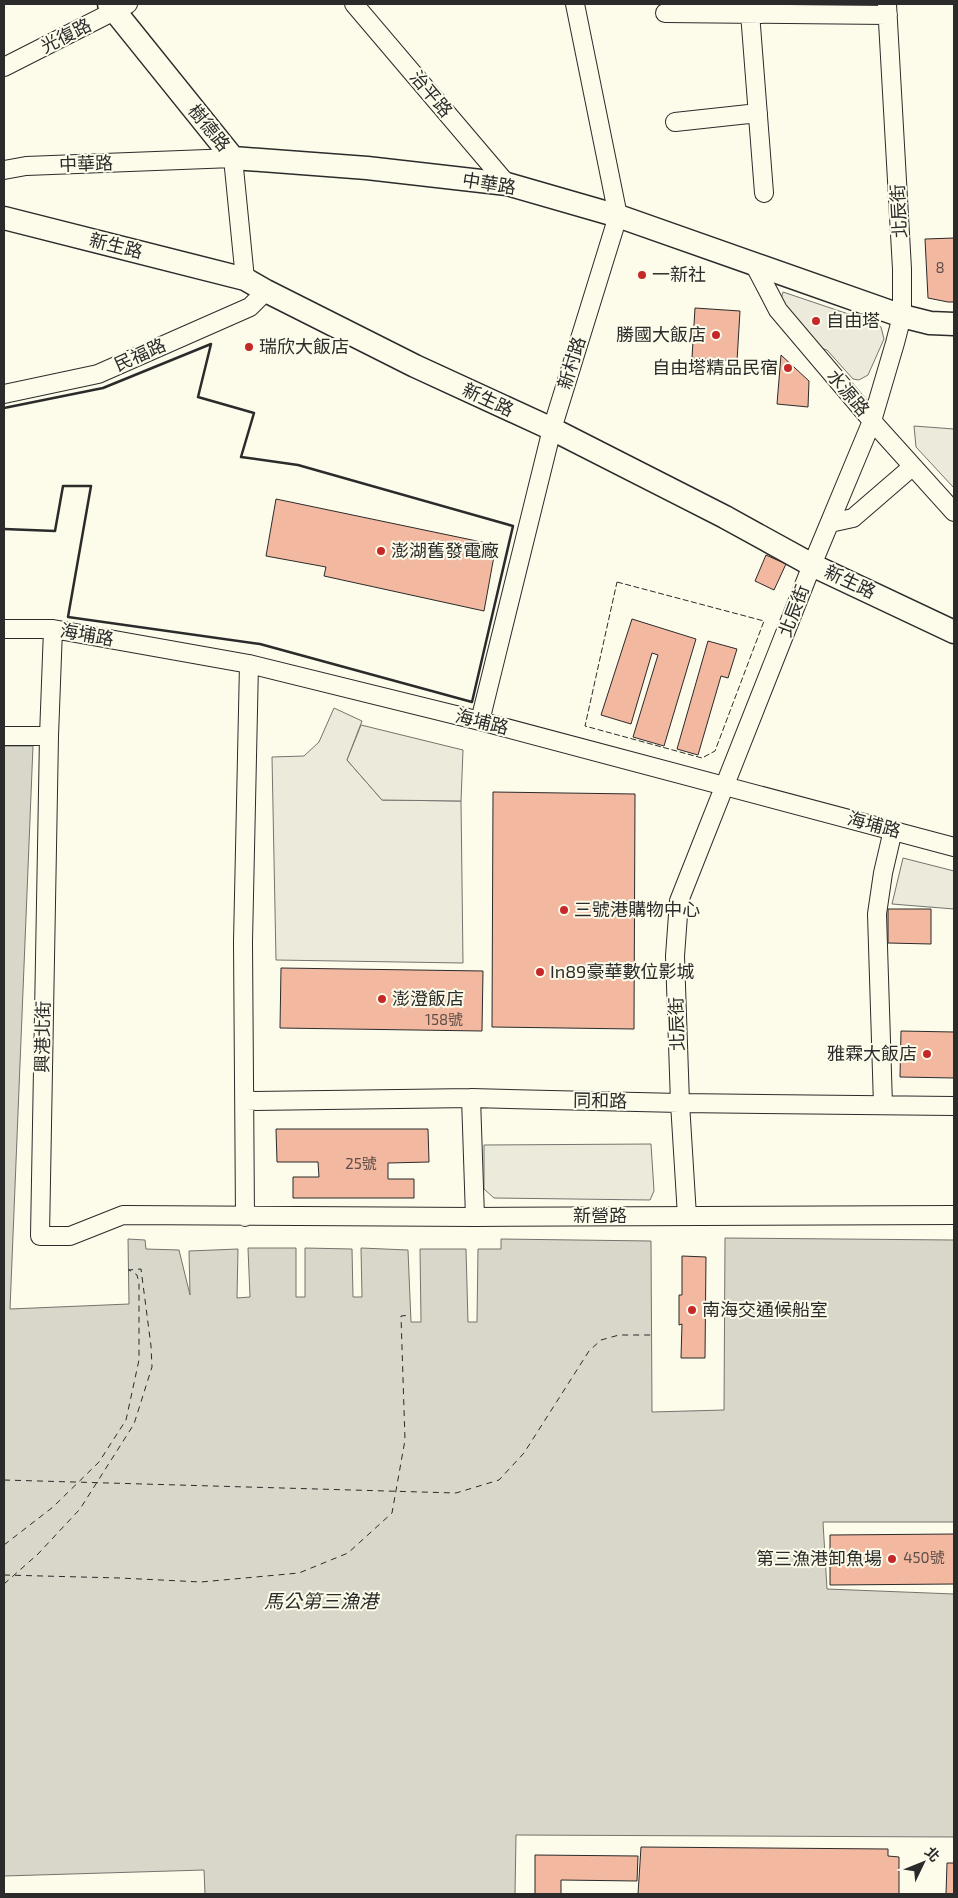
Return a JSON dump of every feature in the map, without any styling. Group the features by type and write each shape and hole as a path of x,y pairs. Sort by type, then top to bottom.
{"main road":[{"name":"樹德路","path":"117,6 233,158"},
{"name":"中華路","path":"233,158 367,168 507,184 618,216 902,316 930,323 954,324"},
{"name":"新生路","path":"4,218 245,279 415,366 552,429 725,517 812,565 954,632"}],"street":[{"name":"治平路","path":"354,4 507,184"},
{"name":"新村路","path":"480,721 552,429 618,216 574,4"},
{"name":"光復路","path":"4,67 117,6"},
{"path":"665,13 750,13 887,9"},
{"name":"北辰街","path":"686,1216 675,956 679,901 812,565 872,422 902,316 902,269 887,9"},
{"path":"750,13 764,192"},
{"path":"676,122 758,113"},
{"name":"中華路","path":"4,170 26,166 233,158"},
{"name":"樹德路","path":"233,158 245,279"},
{"name":"水源路","path":"754,264 778,310 872,422 954,512"},
{"name":"民福路","path":"4,394 98,374 250,307 266,291"},
{"path":"830,523 852,518 912,467"},
{"name":"海埔路","path":"4,629 53,629 249,664 480,721 954,847"},
{"name":"興港北街","path":"53,629 49,736 40,1236 70,1236 123,1215 245,1217"},
{"path":"245,1217 243,942 249,664"},
{"path":"4,736 49,736"},
{"path":"883,1105 877,914 882,873 893,830"},
{"path":"470,1098 476,1217"},
{"name":"同和路","path":"245,1101 470,1098 680,1103 954,1106"},
{"name":"新營路","path":"245,1217 954,1216"}],"shaded area":[{"path":"783,292 875,323 881,327 884,339 868,375 859,380 853,379 827,350 820,348 780,303"},
{"path":"914,426 954,429 954,488 916,447"},
{"path":"334,708 362,721 347,760 382,800 461,801 463,963 276,960 272,757 304,756 319,742"},
{"path":"361,725 463,750 461,801 382,800 347,760"},
{"path":"903,858 954,871 954,909 892,904"},
{"path":"651,1144 654,1191 650,1200 494,1198 484,1189 484,1145"}],"water":[{"name":"馬公第三漁港","path":"4,746 33,746 10,1309 129,1304 128,1239 145,1240 146,1249 179,1250 190,1295 189,1251 238,1249 237,1298 250,1297 248,1248 296,1248 296,1297 305,1297 305,1248 352,1249 353,1297 362,1297 361,1248 408,1250 411,1322 421,1322 420,1249 466,1249 468,1322 477,1322 478,1249 501,1249 501,1239 651,1241 652,1412 724,1410 725,1238 954,1240 954,1522 823,1522 827,1589 954,1594 954,1837 516,1835 515,1894 205,1894 204,1870 4,1876"}],"building":[{"path":"954,238 954,302 928,298 925,239"},
{"name":"勝國大飯店","path":"695,308 740,311 737,361 692,358"},
{"name":"自由塔精品民宿","path":"781,355 809,381 808,407 777,404"},
{"name":"澎湖舊發電廠","path":"276,499 496,545 484,611 324,576 326,567 266,556"},
{"path":"766,555 786,564 774,590 755,581"},
{"path":"632,619 696,639 664,746 633,737 658,655 652,653 631,724 601,715"},
{"path":"708,641 737,649 728,678 721,676 698,755 677,749"},
{"name":"三號港購物中心","path":"493,792 635,794 634,1029 492,1027"},
{"path":"888,909 931,909 931,944 888,943"},
{"name":"澎澄飯店","path":"281,968 483,971 482,1031 280,1028"},
{"name":"雅霖大飯店","path":"901,1031 954,1032 954,1078 900,1077"},
{"path":"276,1129 428,1129 429,1162 388,1163 388,1179 414,1179 414,1198 293,1198 293,1177 319,1177 318,1162 277,1162"},
{"name":"南海交通候船室","path":"682,1256 706,1257 705,1358 681,1358 682,1324 679,1325 679,1295 682,1295"},
{"name":"第三漁港卸魚場","path":"954,1534 954,1584 830,1585 830,1535"},
{"path":"641,1847 888,1849 888,1856 899,1857 899,1894 638,1894"},
{"path":"535,1855 638,1856 637,1881 561,1880 561,1894 535,1894"},
{"path":"947,1863 954,1863 954,1894 946,1894"}],"ferry route":[{"path":"4,1584 38,1554 80,1509 134,1424 152,1367 141,1269 128,1270"},
{"path":"4,1545 53,1507 99,1462 126,1420 139,1360 139,1283 137,1275 129,1270"},
{"path":"4,1575 201,1582 299,1573 348,1553 392,1513 405,1440 401,1316 411,1315"},
{"path":"4,1480 456,1493 499,1480 524,1453 589,1351 601,1340 619,1335 651,1335"}],"fence":[{"path":"617,582 764,621 715,751 702,758 585,726 617,582"}],"wall":[{"path":"4,408 103,388 211,344 198,397 254,413 241,457 298,465 513,526 472,702 260,644 68,617 91,486 63,486 55,531 4,529"}],"place":[{"name":"一新社","path":"642,275"},
{"name":"自由塔","path":"816,321"},
{"name":"勝國大飯店","path":"716,335"},
{"name":"瑞欣大飯店","path":"249,347"},
{"name":"自由塔精品民宿","path":"788,368"},
{"name":"澎湖舊發電廠","path":"381,551"},
{"name":"三號港購物中心","path":"564,910"},
{"name":"In89豪華數位影城","path":"540,972"},
{"name":"澎澄飯店","path":"382,999"},
{"name":"雅霖大飯店","path":"927,1054"},
{"name":"南海交通候船室","path":"692,1310"},
{"name":"第三漁港卸魚場","path":"892,1559"}]}
